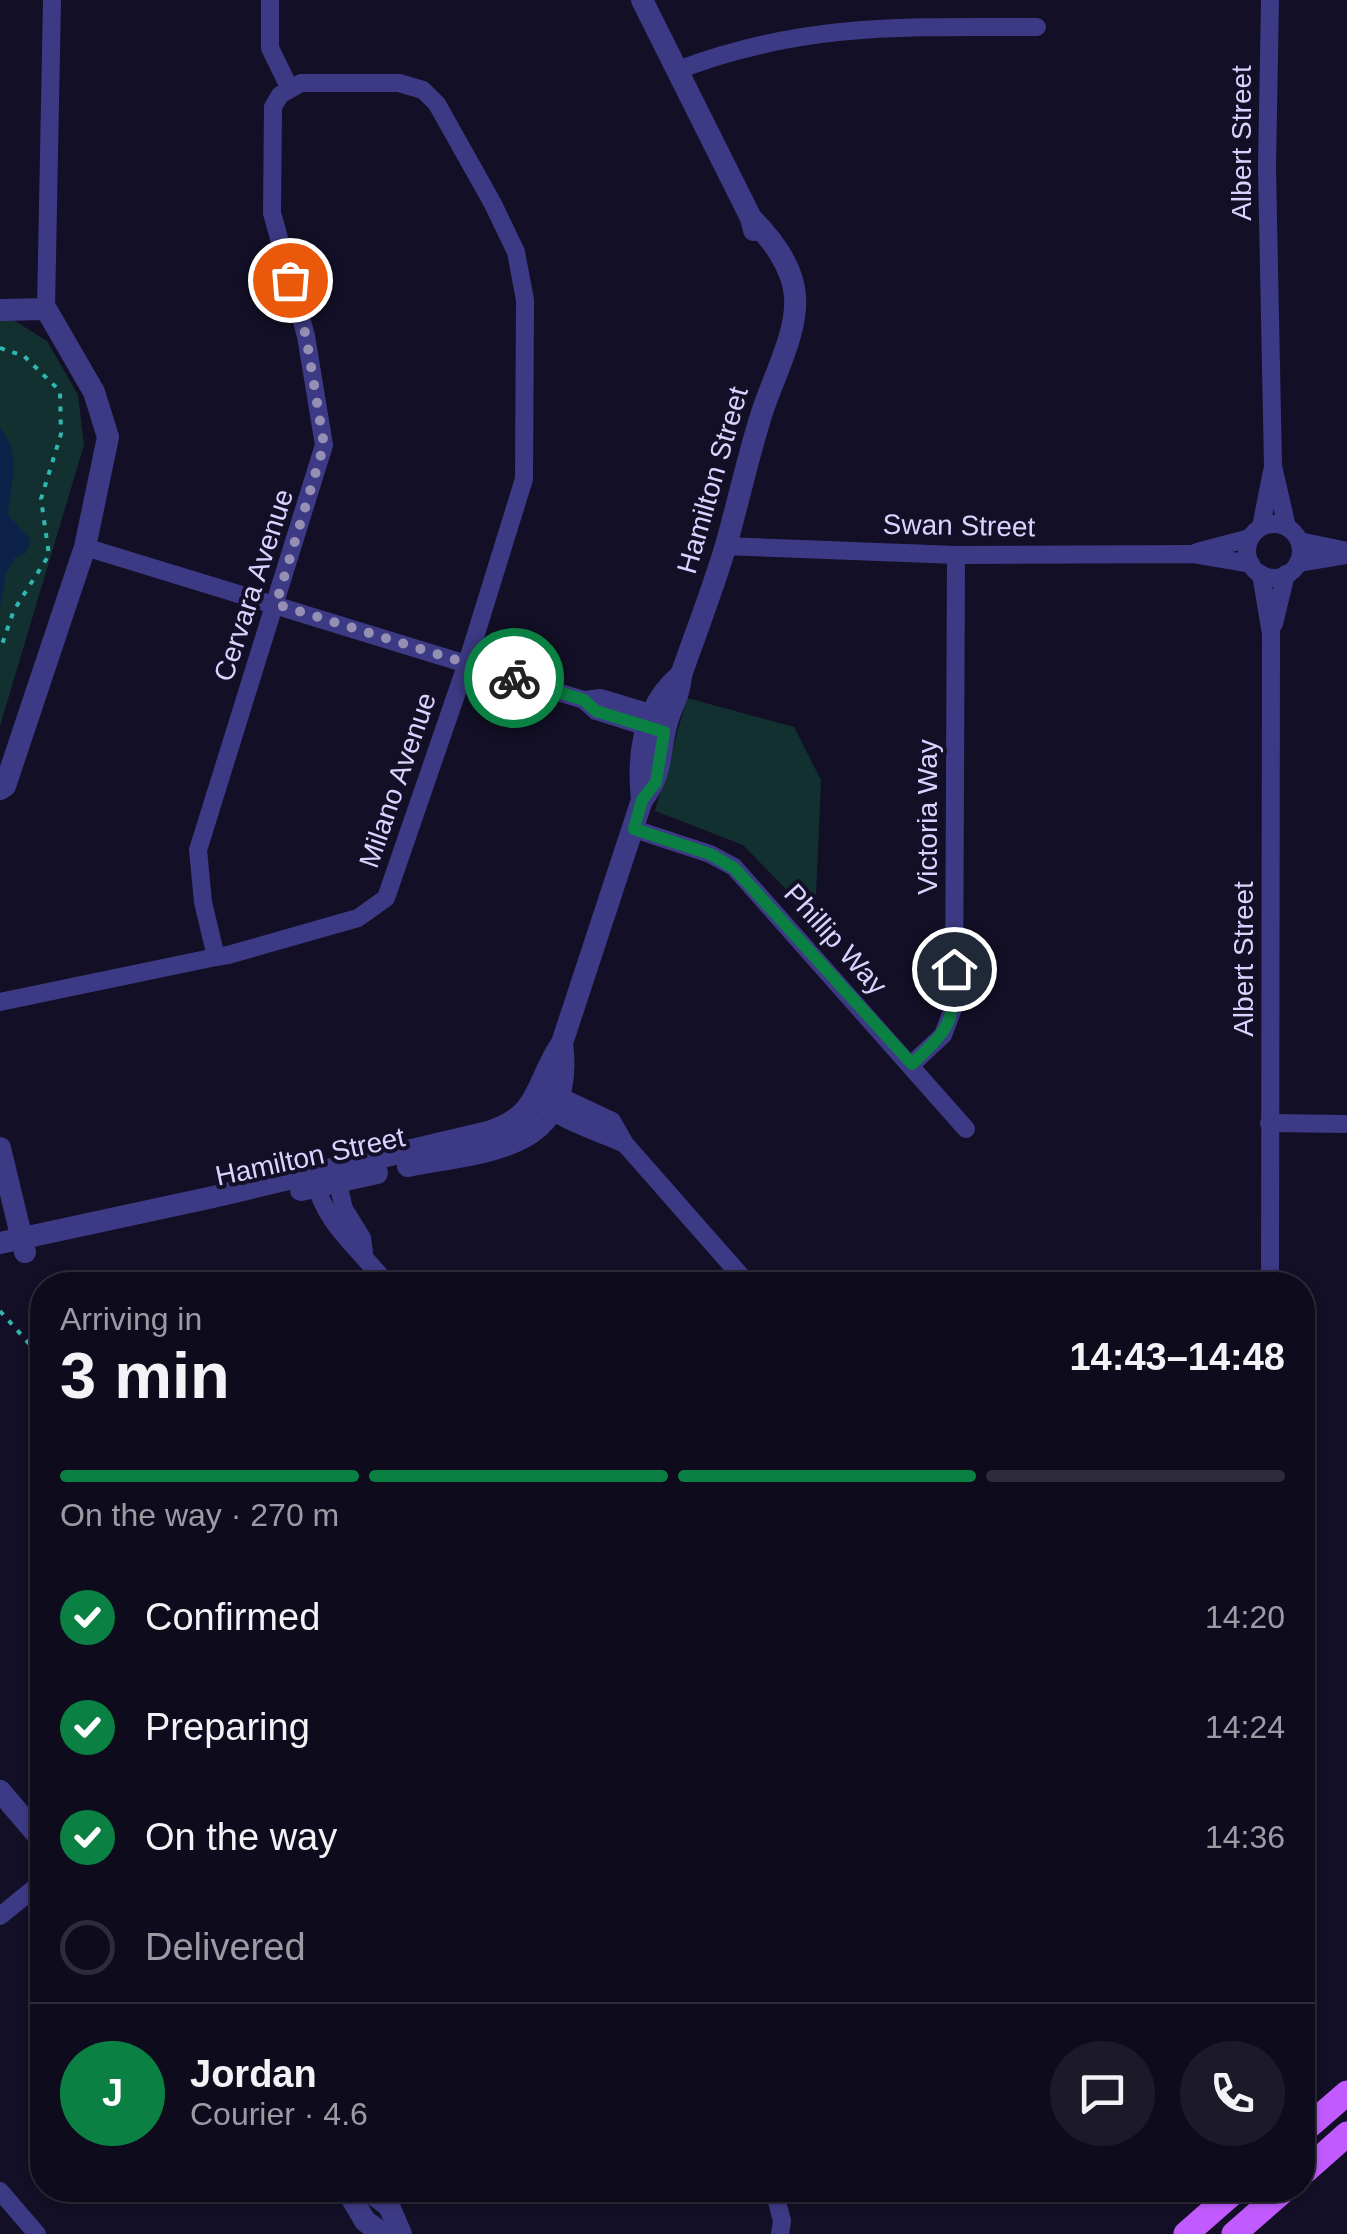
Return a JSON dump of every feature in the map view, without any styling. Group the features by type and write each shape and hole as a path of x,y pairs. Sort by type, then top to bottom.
{"main road":[{"path":"1315,2116 1347,2093"},
{"path":"1188,2233 1223,2202"},
{"path":"1234,2234 1270,2202"}],"street":[{"path":"0,789 5,786 84,547 108,437 94,392 46,309 52,0"},
{"path":"270,0 270,48 289,87"},
{"name":"Hamilton Street","path":"0,1258 16,1244 325,1177 507,1146 536,1132 547,1098 565,1063 562,1042 642,800 656,782 657,723 680,696 681,675 726,546 742,478 780,358 781,302 752,218 642,0"},
{"name":"Albert Street","path":"1270,0 1267,168 1273,466 1293,534"},
{"path":"678,70 720,54 832,30 1037,27"},
{"name":"Milano Avenue","path":"0,1002 216,957 358,918 386,898 467,663 526,463 525,300 516,252 448,123 423,90 399,83 350,81 289,87"},
{"name":"Cervara Avenue","path":"216,957 202,902 198,850 324,445 306,336 272,213 272,120 280,94 289,87"},
{"path":"0,310 46,309"},
{"name":"Albert Street","path":"1256,533 1273,466"},
{"path":"1271,524 1347,553 1292,569 1256,569 1247,551 1256,533 1271,524"},
{"name":"Swan Street","path":"1192,554 1256,533"},
{"path":"1292,569 1293,534"},
{"name":"Swan Street","path":"726,546 956,555 1192,554 1256,569"},
{"path":"84,547 584,700 596,711 657,723"},
{"name":"Victoria Way","path":"912,1064 943,1035 954,1006 956,555"},
{"name":"Albert Street","path":"1256,569 1272,634 1270,1272"},
{"name":"Albert Street","path":"1272,634 1292,569"},
{"name":"Phillip Way","path":"634,829 710,854 734,868 912,1064 966,1130"},
{"path":"547,1098 612,1121 625,1144 738,1272"},
{"path":"1269,1124 1347,1124"},
{"path":"0,1148 16,1244"},
{"path":"325,1177 362,1238 364,1254 378,1272"},
{"path":"0,1791 30,1826"},
{"path":"0,1916 30,1892"},
{"path":"1,2193 37,2234"},
{"path":"354,2202 365,2221 383,2234"},
{"path":"384,2202 401,2234"},
{"path":"776,2202 781,2228"}],"path":[{"path":"0,348 24,356 60,392 62,434 42,499 48,555 14,610 0,650"},
{"path":"0,1311 30,1345"}],"green space":[{"path":"0,319 12,319 47,341 78,395 84,445 0,726"},
{"path":"687,698 794,727 821,780 815,919 743,845 655,811"}],"water":[{"path":"0,428 14,459 8,515 31,540 25,554 15,557 6,574 0,607"}],"way so far":[{"path":"290,280 306,336 324,445 276,604 514,678"}],"route":[{"path":"514,678 584,700 596,711 664,732 656,782 642,800 634,829 710,854 734,868 912,1064 948,1028 954,1006 954,969"}]}
